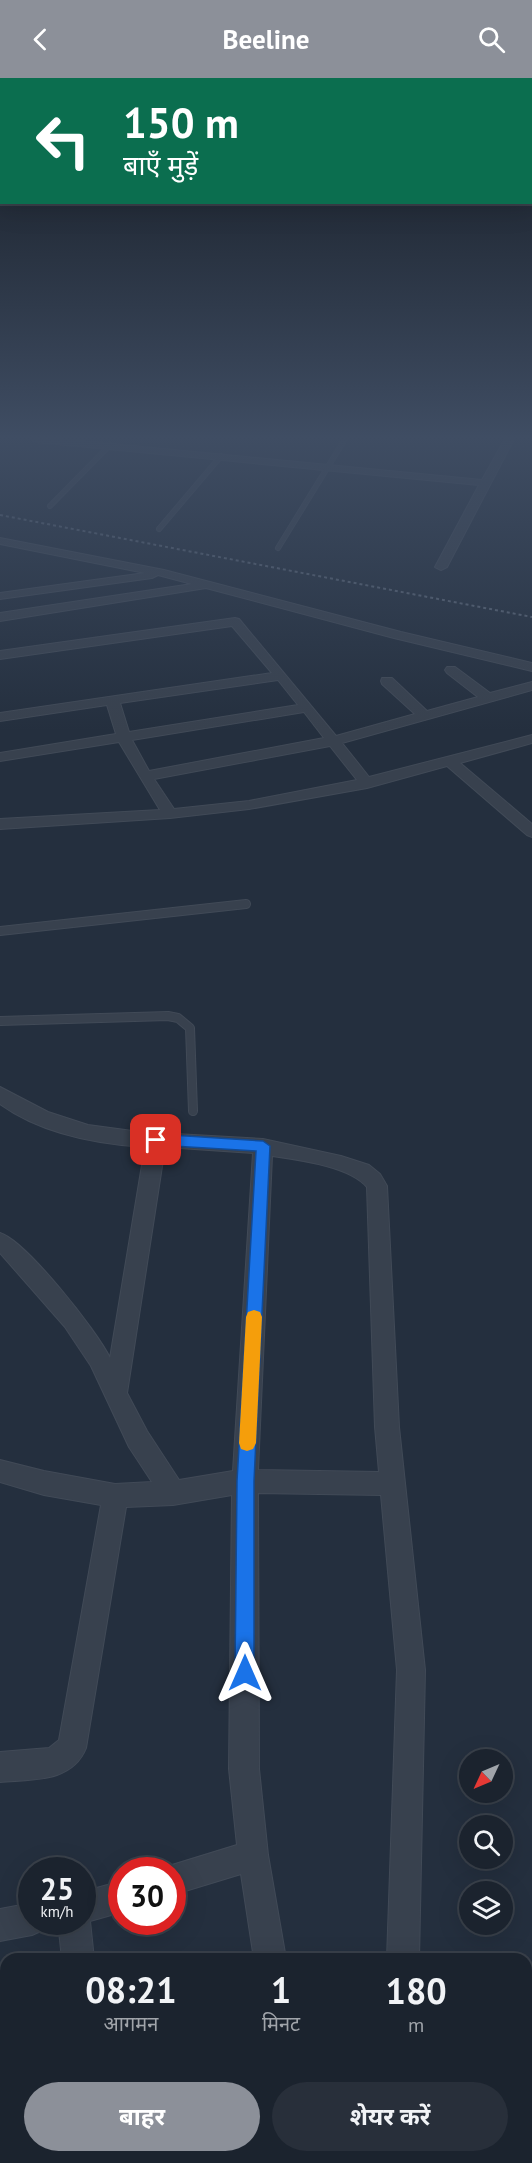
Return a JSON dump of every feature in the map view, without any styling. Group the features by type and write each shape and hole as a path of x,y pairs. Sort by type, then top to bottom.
{"street":[{"path":"441,567 457,536"},
{"path":"0,541 164,573 398,635 532,667"},
{"path":"0,596 164,573"},
{"path":"0,617 210,585"},
{"path":"0,655 232,621 240,625 367,784"},
{"path":"451,670 488,698"},
{"path":"0,717 281,676"},
{"path":"387,681 424,716"},
{"path":"146,776 332,741 532,686"},
{"path":"112,699 124,738 170,814"},
{"path":"0,757 307,707"},
{"path":"0,824 170,814 249,805 367,784 532,739"},
{"path":"516,743 532,756"},
{"path":"449,761 532,832"},
{"path":"4,1103 89,1132 156,1140 263,1146 289,1150 358,1169 370,1176 377,1186 387,1427 411,1670 403,1953"},
{"path":"116,1392 156,1140"},
{"path":"263,1146 245,1481 244,1769 253,1855 269,1953"},
{"path":"0,1241 14,1253 73,1320 99,1359 138,1439 173,1493"},
{"path":"0,1471 44,1483 115,1496 173,1493 245,1481 393,1484"},
{"path":"0,1767 55,1762 72,1748 115,1496"},
{"path":"186,1876 253,1855"},
{"path":"0,1924 18,1921"},
{"path":"75,1935 77,1953"}],"lane":[{"path":"278,548 285,536"},
{"path":"0,931 246,904"},
{"path":"0,1021 151,1015 178,1018 190,1028 193,1111"}],"railway":[{"path":"111,536 532,617"}],"slow traffic":[{"path":"247,1443 254,1317"}],"route":[{"path":"156,1140 206,1141 263,1146 245,1481 245,1673"}]}
